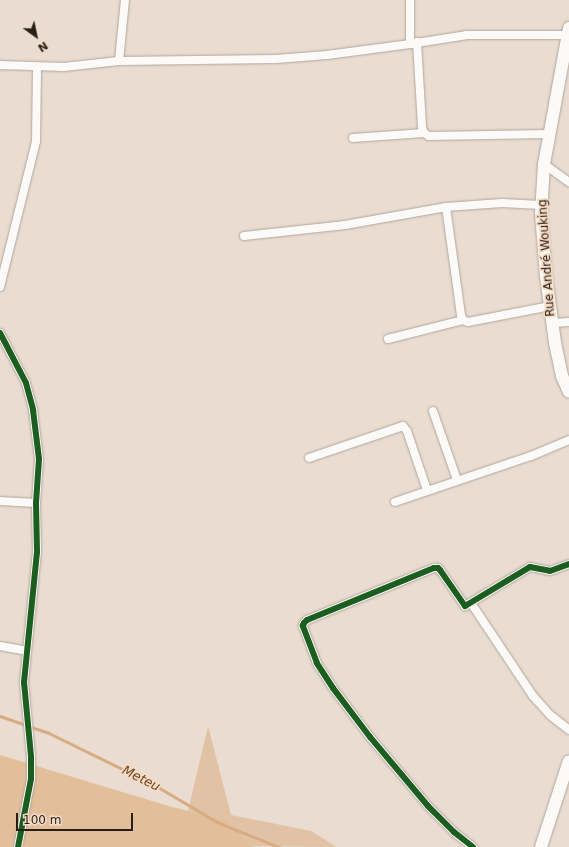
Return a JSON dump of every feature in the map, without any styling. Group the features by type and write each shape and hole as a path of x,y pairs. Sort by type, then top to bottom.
{"street":[{"path":"119,61 125,0"},
{"path":"410,0 422,127 424,133"},
{"path":"0,66 64,67 119,61 276,59 328,55 467,35 568,31"},
{"name":"Rue André Wouking","path":"568,31 548,134 544,164 542,205 546,276 552,323 565,367 569,392"},
{"path":"0,287 36,142 38,67"},
{"path":"353,138 424,133 429,136 548,134"},
{"path":"544,164 569,182"},
{"path":"244,236 345,225 446,207 502,203 542,205"},
{"path":"446,207 460,316 463,320"},
{"path":"388,339 463,320 468,322 550,306"},
{"path":"552,323 569,322"},
{"path":"0,333 26,383 33,410 39,460 36,503 37,552 24,682 31,756 31,779 18,847"},
{"path":"433,411 457,480"},
{"path":"309,458 403,426 407,431 427,490"},
{"path":"395,502 531,456 569,440"},
{"path":"0,501 36,503"},
{"path":"473,847 454,832 428,806 370,737 333,688 317,663 303,626 307,620 434,568 438,568 440,570 464,605 467,606 530,568 545,571 569,564"},
{"path":"471,603 533,696 550,715 569,730"},
{"path":"0,646 27,651"},
{"path":"541,847 569,761"}],"shaded area":[{"path":"208,726 231,815 311,831 337,847 251,846 227,820 188,811"},
{"path":"0,755 172,807 227,820 251,846 259,847 0,847"}],"waterway":[{"name":"Meteu","path":"0,716 26,725"},
{"name":"Meteu","path":"31,727 49,733 153,784 219,823 279,847"}],"cycle path":[{"path":"0,333 26,383 33,410 39,459 36,503 37,552 24,682 31,756 31,779 18,847"},
{"path":"473,847 454,832 428,806 370,737 333,688 317,663 303,626 304,623 307,620 434,568 438,568 440,570 465,606 530,567 550,571 569,564"}]}
